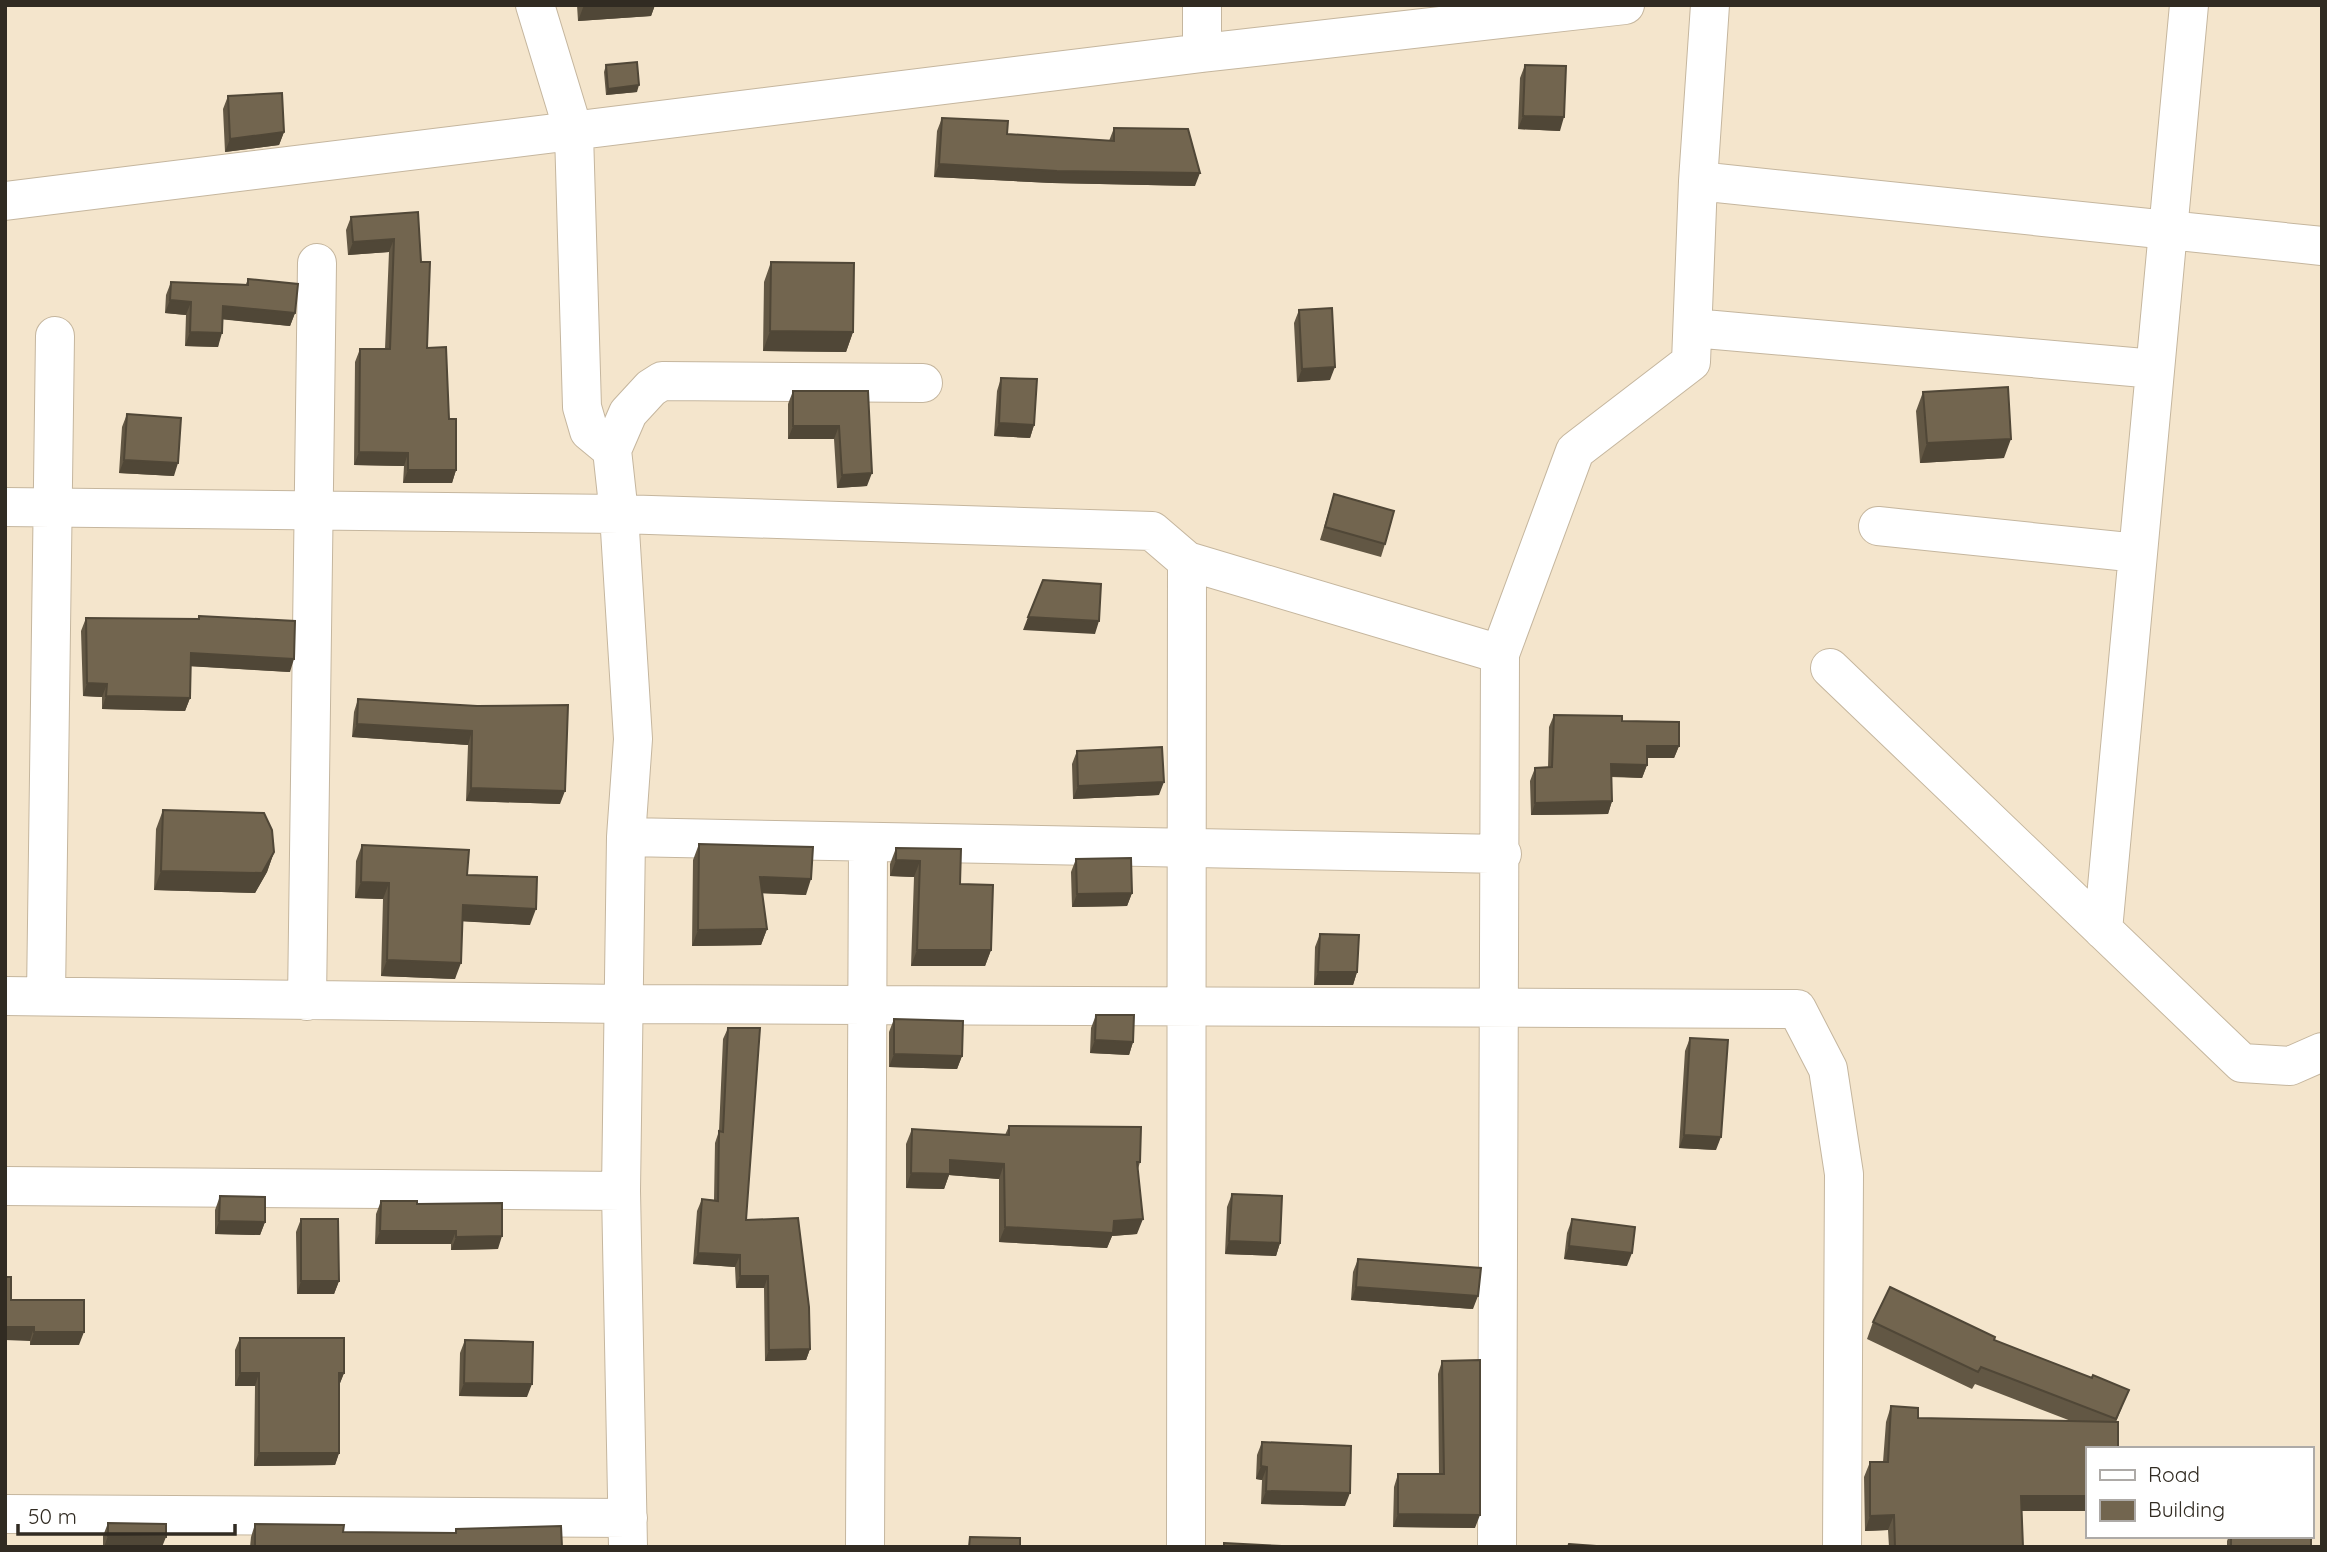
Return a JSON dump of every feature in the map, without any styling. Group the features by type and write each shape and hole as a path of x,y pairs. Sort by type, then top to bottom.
{"street":[{"path":"535,5 574,133 582,407 589,431 612,450"},
{"path":"1202,5 1202,53"},
{"path":"5,201 574,133 1202,53 1625,5"},
{"path":"1497,1547 1502,853 1500,654 1574,452 1691,362 1698,181 1710,5"},
{"path":"2103,930 2189,5"},
{"path":"1698,181 2322,246"},
{"path":"307,1001 317,263"},
{"path":"1693,328 2155,369"},
{"path":"46,996 55,336"},
{"path":"5,1514 628,1533 621,1191 626,837 633,739 619,514 612,450 628,413 651,388 662,381 923,383"},
{"path":"5,507 315,508 619,514 1152,531 1187,561 1500,654"},
{"path":"1878,526 2138,553"},
{"path":"1186,1547 1189,848 1187,561"},
{"path":"1830,668 2242,1063 2290,1066 2322,1052"},
{"path":"626,837 868,844 1502,853"},
{"path":"865,1547 868,844"},
{"path":"5,996 624,1004 1797,1009 1828,1069 1844,1174 1842,1547"},
{"path":"5,1186 621,1191"}],"building":[{"path":"637,62 639,85 608,89 606,65"},
{"path":"1525,65 1566,66 1564,117 1523,116"},
{"path":"282,93 284,132 230,139 228,96"},
{"path":"942,118 1008,121 1007,134 1114,141 1114,128 1188,129 1200,173 1057,171 939,164"},
{"path":"418,212 421,262 430,262 427,348 446,347 449,419 456,419 456,470 408,470 408,453 359,452 360,349 390,349 394,239 353,242 351,217"},
{"path":"771,262 854,263 853,332 770,331"},
{"path":"248,279 298,284 295,313 223,306 222,333 190,332 191,302 170,300 171,282 248,285"},
{"path":"1332,308 1335,367 1302,369 1299,310"},
{"path":"1001,378 1037,379 1034,425 999,423"},
{"path":"2008,387 2011,439 1927,443 1923,392"},
{"path":"793,391 868,391 872,473 842,475 839,426 793,426"},
{"path":"127,414 181,418 178,463 124,460"},
{"path":"1334,494 1394,511 1385,544 1325,527"},
{"path":"1043,580 1101,584 1099,621 1028,617"},
{"path":"199,616 295,621 294,659 191,653 190,698 106,696 107,684 87,683 86,618 199,619"},
{"path":"358,699 477,706 568,705 565,791 471,788 472,731 357,724"},
{"path":"1554,715 1622,716 1622,721 1679,722 1679,746 1647,746 1647,765 1611,764 1612,801 1535,803 1535,768 1552,767"},
{"path":"1162,747 1164,782 1078,786 1077,751"},
{"path":"163,810 264,813 272,830 274,852 262,873 161,871"},
{"path":"699,844 813,847 811,879 760,877 767,929 698,930"},
{"path":"362,845 469,850 467,875 537,877 536,909 463,905 461,963 387,960 389,883 361,882"},
{"path":"896,848 961,849 960,884 993,885 991,950 917,950 920,861 896,860"},
{"path":"1131,858 1132,893 1077,894 1076,859"},
{"path":"1320,934 1359,935 1357,972 1318,972"},
{"path":"1096,1015 1134,1015 1133,1042 1095,1040"},
{"path":"894,1019 963,1021 962,1056 894,1054"},
{"path":"728,1028 760,1028 746,1220 798,1218 809,1307 810,1349 769,1350 768,1276 740,1276 740,1255 698,1253 702,1199 718,1201 719,1131 723,1132"},
{"path":"1690,1038 1728,1040 1721,1137 1684,1135"},
{"path":"1009,1126 1141,1127 1140,1162 1137,1162 1143,1219 1114,1221 1113,1233 1005,1227 1004,1164 950,1160 950,1174 911,1173 912,1129 1009,1135"},
{"path":"1232,1194 1282,1196 1280,1243 1229,1241"},
{"path":"220,1196 265,1197 265,1222 219,1221"},
{"path":"381,1201 417,1201 417,1204 502,1203 502,1236 456,1237 456,1231 380,1231"},
{"path":"301,1219 338,1219 339,1281 301,1281"},
{"path":"1572,1219 1635,1227 1632,1253 1569,1246"},
{"path":"1358,1259 1481,1268 1478,1296 1356,1287"},
{"path":"5,1277 11,1277 11,1300 84,1300 84,1332 34,1332 34,1327 5,1327"},
{"path":"1890,1287 1995,1337 1994,1340 2129,1390 2116,1419 1981,1367 1978,1372 1873,1322"},
{"path":"240,1338 344,1338 344,1373 339,1373 339,1453 259,1453 259,1373 240,1373"},
{"path":"465,1340 533,1342 532,1384 464,1383"},
{"path":"1480,1360 1480,1515 1398,1514 1398,1474 1444,1474 1442,1361"},
{"path":"1891,1406 1918,1408 1918,1418 2118,1422 2118,1447 2086,1447 2086,1496 2021,1496 2023,1547 1895,1547 1894,1515 1870,1516 1870,1462 1888,1462"},
{"path":"1262,1442 1351,1446 1350,1493 1266,1491 1267,1467 1261,1466"},
{"path":"108,1523 166,1524 166,1537 108,1536"},
{"path":"255,1524 344,1525 343,1532 456,1533 456,1529 561,1526 562,1547 255,1547"},
{"path":"970,1537 1020,1538 1020,1547 969,1547"},
{"path":"2231,1538 2311,1538 2311,1547 2231,1547"},
{"path":"1224,1543 1281,1546 1281,1547 1224,1547"},
{"path":"1569,1544 1610,1547 1568,1547"}]}
